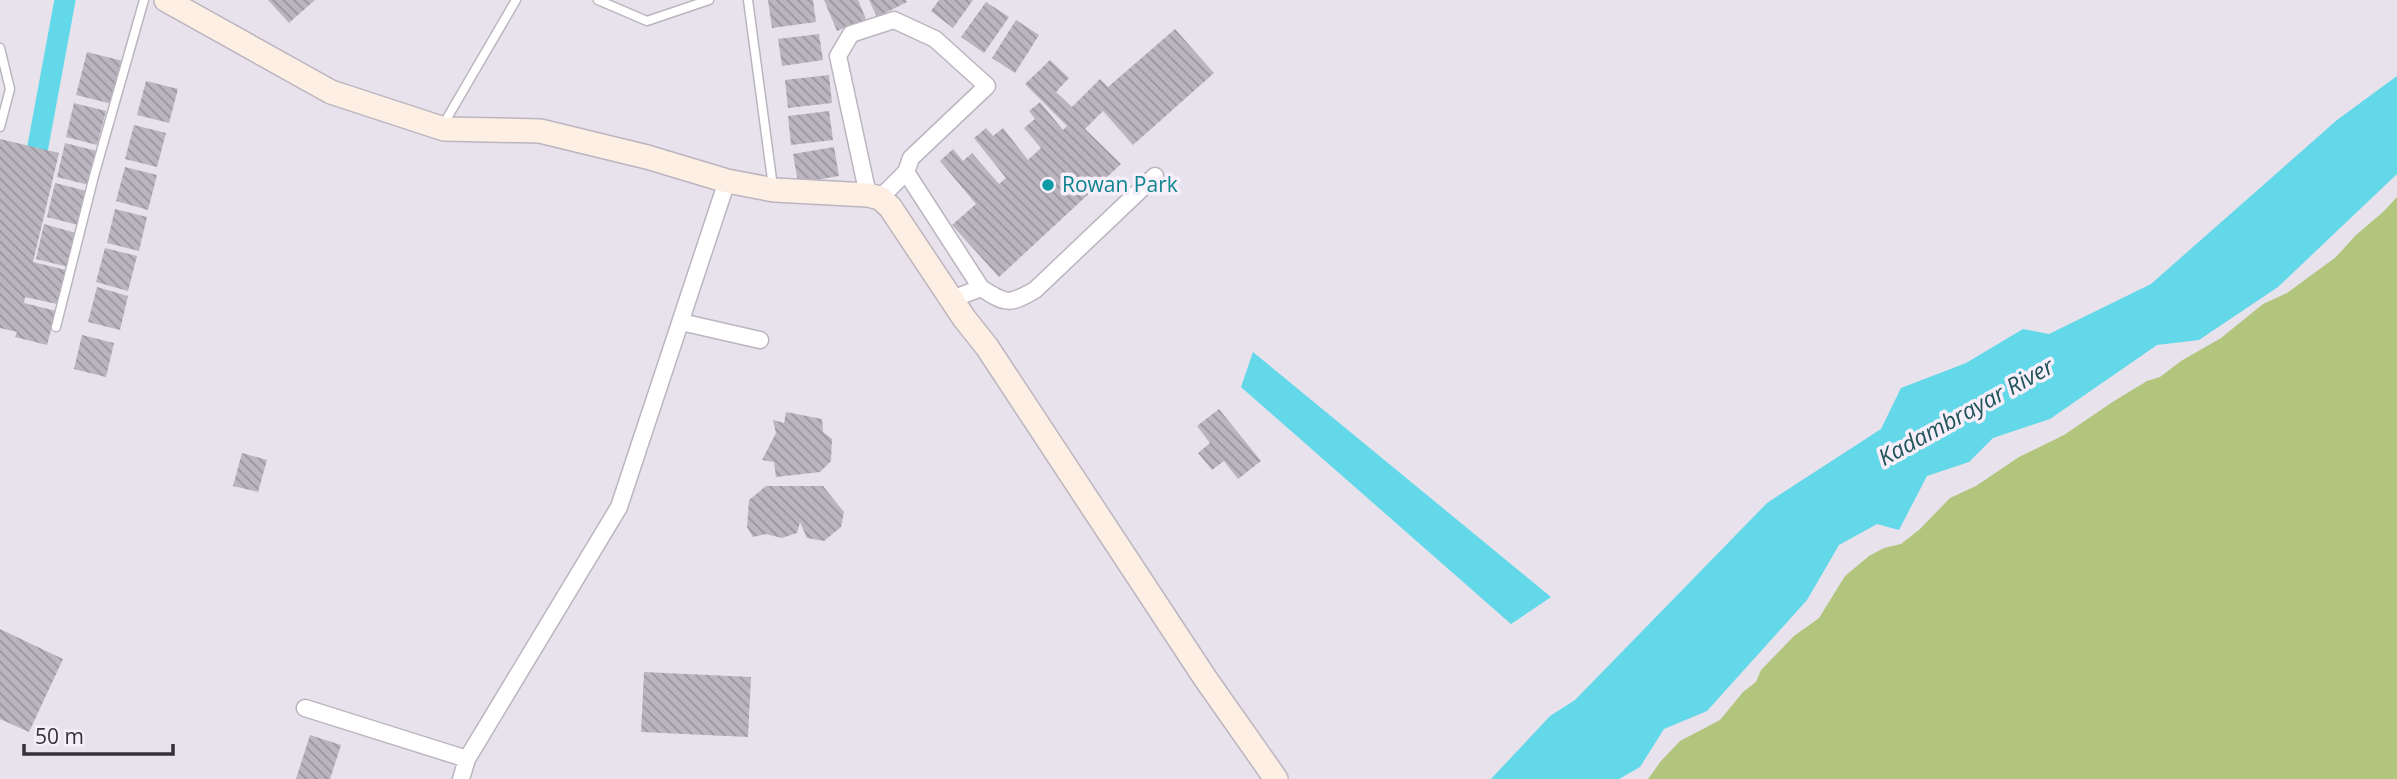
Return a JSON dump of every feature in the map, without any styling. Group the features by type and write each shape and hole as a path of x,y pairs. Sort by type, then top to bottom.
{"main road":[{"path":"176,2 331,92 441,128 540,131 647,157 727,181 774,190 874,196 890,207 951,299 987,347 1205,678 1276,779"}],"street":[{"path":"894,20 935,39 987,86 911,158 906,172 874,196 838,56 850,34 894,20"},
{"path":"906,172 981,288 1002,302 1015,302 1035,290 1155,176"},
{"path":"461,779 467,760 618,507 727,181"},
{"path":"951,299 981,288"},
{"path":"681,322 760,340"},
{"path":"305,708 467,760"}],"lane":[{"path":"55,327 144,0"},
{"path":"441,128 516,0"},
{"path":"597,0 647,21 709,0"},
{"path":"748,0 774,190"},
{"path":"0,48 10,89 0,127"}],"green space":[{"path":"2397,197 2397,779 1648,779 1680,741 1720,720 1743,692 1756,682 1761,670 1794,636 1819,618 1845,576 1869,556 1884,548 1901,544 1950,498 1976,486 2019,457 2064,435 2114,401 2147,381 2160,377 2181,361 2221,338 2263,304 2287,293 2336,257"}],"water":[{"name":"Kadambrayar River","path":"2397,76 2397,174 2278,287 2199,340 2157,345 2050,419 1993,438 1969,462 1927,476 1899,530 1877,524 1839,545 1807,600 1707,711 1664,729 1640,767 1619,779 1491,779 1550,716 1575,700 1767,503 1881,429 1901,388 1966,363 2023,329 2049,334 2151,284 2337,120"},
{"path":"1253,352 1551,597 1511,624 1241,387"}],"building":[{"path":"268,0 315,0 289,23"},
{"path":"768,0 813,0 816,22 772,28"},
{"path":"824,0 858,0 866,19 837,31"},
{"path":"869,0 906,0 907,2 877,17"},
{"path":"939,0 973,0 953,28 931,11"},
{"path":"986,2 1009,17 984,53 961,37"},
{"path":"1016,20 1039,35 1015,73 992,58"},
{"path":"1175,29 1214,73 1133,145 1103,111 1085,129 1121,164 999,277 952,225 976,204 940,161 953,149 963,161 972,153 999,184 1006,178 974,138 986,128 993,136 1003,128 1028,160 1041,148 1024,128 1035,119 1029,111 1040,102 1063,130 1067,126 1025,84 1050,60 1069,78 1056,92 1072,107 1100,79 1108,87"},
{"path":"819,34 823,60 782,66 778,39"},
{"path":"87,52 123,61 112,104 76,95"},
{"path":"829,75 832,103 788,108 785,80"},
{"path":"146,81 178,89 169,123 137,115"},
{"path":"74,103 106,111 97,145 66,137"},
{"path":"829,111 833,140 791,145 788,116"},
{"path":"134,125 166,133 157,167 125,159"},
{"path":"0,139 59,153 33,262 66,270 57,304 25,297 24,303 56,311 47,345 15,337 17,332 0,328"},
{"path":"65,143 97,151 89,185 57,177"},
{"path":"834,147 839,176 798,183 793,154"},
{"path":"125,167 157,175 148,210 116,201"},
{"path":"55,183 87,191 78,225 47,217"},
{"path":"115,209 147,217 139,251 107,243"},
{"path":"44,224 76,233 68,267 36,259"},
{"path":"105,248 137,256 128,291 96,282"},
{"path":"97,287 128,296 120,330 88,322"},
{"path":"82,335 114,343 106,377 74,369"},
{"path":"1219,409 1261,461 1238,479 1224,461 1212,470 1198,453 1210,443 1197,426"},
{"path":"786,412 822,419 823,432 832,439 831,461 820,472 776,477 774,462 762,460 776,433 773,420 784,423"},
{"path":"242,453 267,460 258,492 233,486"},
{"path":"766,486 823,486 844,512 841,527 824,541 807,538 800,522 797,533 782,538 766,534 753,537 747,527 749,500"},
{"path":"0,629 63,659 29,732 0,719"},
{"path":"644,672 751,677 748,737 641,732"},
{"path":"310,735 341,745 330,779 296,779"}],"waterway":[{"path":"33,173 65,0"}],"place":[{"name":"Rowan Park","path":"1048,185"}]}
